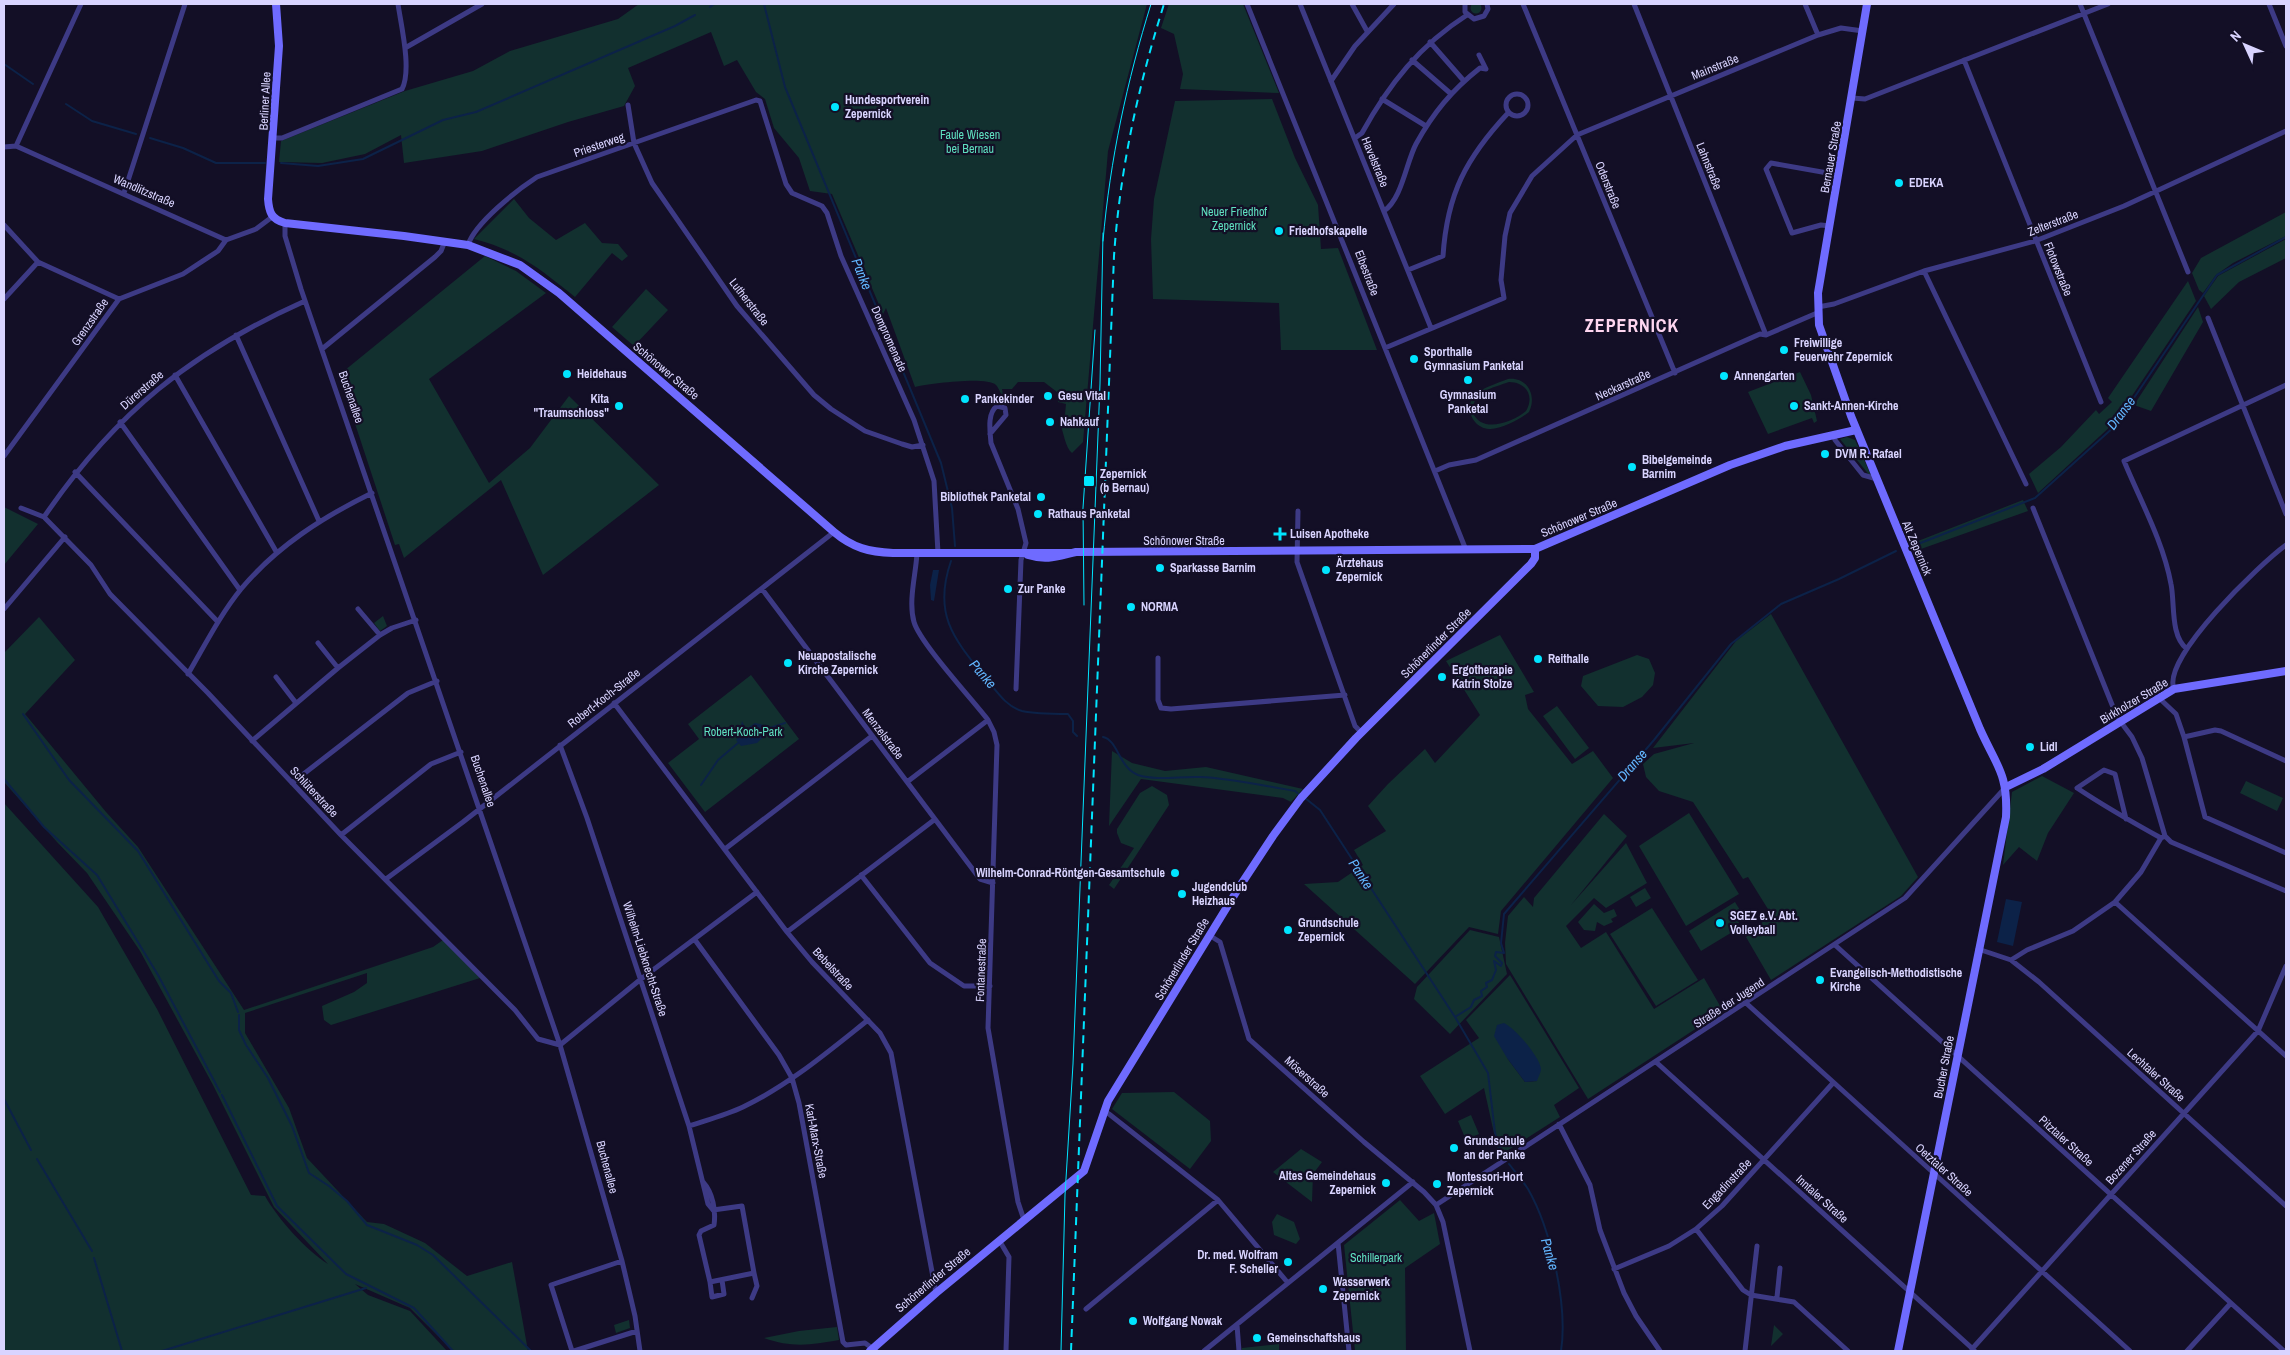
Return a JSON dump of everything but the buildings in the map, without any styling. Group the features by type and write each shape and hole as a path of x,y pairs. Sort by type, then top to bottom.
{"street":[{"path":"16,146 81,4"},
{"path":"124,193 185,4"},
{"name":"Berliner Allee","path":"268,199 274,138 279,46 276,4"},
{"path":"274,138 282,138 402,89 405,83 405,48 398,4"},
{"path":"405,48 482,4"},
{"name":"Elbestraße","path":"1247,4 1466,550"},
{"name":"Havelstraße","path":"1300,4 1431,328"},
{"path":"1352,4 1367,31"},
{"path":"1331,81 1367,31 1394,4"},
{"path":"1465,4 1467,15 1474,19 1481,18 1486,13 1487,4"},
{"name":"Oderstraße","path":"1523,4 1675,373"},
{"name":"Lahnstraße","path":"1634,4 1766,335"},
{"path":"1805,4 1818,35"},
{"name":"Bernauer Straße","path":"1817,310 1867,4"},
{"path":"2080,4 2188,272"},
{"path":"1852,98 1865,99 2108,4"},
{"path":"2269,4 2286,42"},
{"path":"1355,138 1362,133 1395,79 1412,60 1430,42 1467,15"},
{"name":"Mainstraße","path":"1577,134 1818,35 1841,28 1863,31"},
{"path":"1430,42 1464,81"},
{"path":"1384,211 1394,203 1406,165 1426,126 1450,93 1480,68 1486,69 1479,55"},
{"path":"1412,60 1450,93"},
{"name":"Flotowstraße","path":"1964,60 2101,402"},
{"path":"1514,94 1525,97 1528,103 1525,113 1514,116 1508,113 1505,106 1507,98 1514,94"},
{"path":"1382,99 1426,126"},
{"name":"Priesterweg","path":"468,246 472,235 514,191 537,177 756,100 760,101"},
{"name":"Dompromenade","path":"760,101 786,184 792,193 822,206 827,214 841,256 923,445 934,481 938,553"},
{"name":"Lutherstraße","path":"628,105 634,143 652,183 736,306 814,395 837,413 866,431 902,444 912,446 923,445"},
{"path":"1408,270 1443,256 1444,230 1450,202 1459,180 1482,142 1508,113"},
{"name":"Zelterstraße","path":"1817,310 1924,271 2035,241 2156,191 2286,131"},
{"path":"1385,348 1504,298 1501,280 1505,236 1510,213 1532,176 1577,134"},
{"name":"Wandlitzstraße","path":"4,147 16,146 226,240"},
{"path":"1830,226 1821,225 1792,233 1766,169 1772,163 1838,175"},
{"name":"Buchenallee","path":"268,199 285,236 322,349 462,752 560,1045 622,1261 640,1351"},
{"path":"226,240 279,221"},
{"name":"Schönower Straße","path":"279,221 444,241 468,246 520,265 559,293 846,542 871,552 1023,554 1534,549 1730,465 1785,446 1856,430"},
{"path":"4,225 38,262 119,299"},
{"name":"Grenzstraße","path":"4,453 119,299 183,274 218,251 226,240"},
{"path":"322,349 435,257 441,251 444,241"},
{"path":"4,299 38,262"},
{"path":"1924,271 2026,484"},
{"name":"Dürerstraße","path":"44,517 75,472 120,422 175,374 236,335 306,301"},
{"name":"Neckarstraße","path":"1435,471 1449,465 1476,460 1760,334 1766,335 1817,310"},
{"name":"Alt Zepernick","path":"1817,310 1819,325 1856,430 1980,729 2002,772 2006,787"},
{"path":"2208,318 2286,514"},
{"path":"236,335 319,521"},
{"path":"175,374 277,553"},
{"path":"2187,649 2178,638 2171,585 2165,563 2150,520 2124,460 2286,385"},
{"path":"990,434 1006,415 1005,408 1001,406 997,406 992,412 990,434 991,443 1016,502 1026,543 1020,560 1016,689"},
{"path":"120,422 240,590"},
{"path":"1834,435 1835,440 1863,475 1877,480"},
{"path":"75,472 218,622"},
{"path":"188,674 218,622 240,590 277,553 319,521 372,493"},
{"path":"21,508 44,517"},
{"path":"2011,960 2027,950 2073,931 2115,902 2141,872 2163,837 2142,758 2132,737 2120,722 2033,508"},
{"path":"1298,510 1297,562 1344,695 1356,726 1362,732"},
{"name":"Schlüterstraße","path":"44,517 90,565 110,594 341,835 515,1010 538,1039 560,1045"},
{"name":"Robert-Koch-Straße","path":"386,880 834,532"},
{"path":"4,609 65,537"},
{"path":"2174,689 2172,676 2187,649 2229,597 2286,545"},
{"name":"Schönerlinder Straße","path":"873,1350 936,1293 1084,1171 1103,1111 1209,935 1273,836 1303,797 1362,732 1531,564 1535,558 1534,549"},
{"name":"Fontanestraße","path":"917,553 912,609 914,623 931,648 988,720 994,732 998,757 988,1028 1018,1202 1024,1220"},
{"name":"Menzelstraße","path":"762,589 980,879 993,883"},
{"path":"358,609 380,635"},
{"path":"252,741 380,635 392,628 416,620"},
{"path":"318,643 338,668"},
{"path":"1158,658 1158,700 1161,708 1171,709 1344,695"},
{"name":"Birkholzer Straße","path":"2006,787 2043,769 2174,689 2286,671"},
{"path":"276,677 296,703"},
{"path":"292,783 408,693 437,682"},
{"path":"2159,698 2176,714 2184,737 2205,818 2286,852"},
{"name":"Bebelstraße","path":"614,703 787,932 812,962 880,1033 891,1053 936,1293"},
{"path":"907,782 988,720"},
{"path":"2184,737 2221,730 2286,761"},
{"path":"725,849 872,736"},
{"name":"Wilhelm-Liebknecht-Straße","path":"560,745 641,979 689,1126 703,1182 710,1192 712,1210"},
{"path":"341,835 431,764 462,752"},
{"path":"2126,819 2115,774 2110,770 2104,770 2077,788 2108,809 2126,819 2163,837 2171,842 2286,891"},
{"name":"Straße der Jugend","path":"1436,1205 1905,898 2006,787"},
{"name":"Bucher Straße","path":"1898,1351 2006,817 2006,787"},
{"path":"787,932 934,820"},
{"path":"861,875 930,964 964,986 990,986"},
{"path":"560,1045 641,979 757,892"},
{"path":"2115,902 2286,1056"},
{"name":"Möserstraße","path":"1209,935 1220,942 1249,1039 1364,1142 1413,1182 1436,1205"},
{"name":"Karl-Marx-Straße","path":"695,940 779,1056 792,1078 799,1103 843,1342 846,1345 865,1343 873,1350"},
{"name":"Pitztaler Straße","path":"1835,945 2284,1351"},
{"name":"Lechtaler Straße","path":"1978,949 2011,960 2040,982 2286,1206"},
{"name":"Bozener Straße","path":"1974,1350 2042,1271 2258,1031 2286,966"},
{"name":"Oetztaler Straße","path":"1746,1003 2130,1351"},
{"path":"689,1126 742,1108 792,1078 868,1020"},
{"name":"Inntaler Straße","path":"1656,1062 1763,1161 1974,1350"},
{"name":"Engadinstraße","path":"1614,1269 1662,1249 1696,1229 1722,1206 1833,1083"},
{"path":"1103,1111 1108,1112 1218,1200 1240,1223 1288,1283"},
{"path":"1559,1124 1591,1186 1600,1230 1614,1269 1636,1316 1660,1351"},
{"path":"1204,1351 1413,1182"},
{"path":"1086,1309 1218,1200"},
{"path":"1436,1205 1443,1222 1470,1351"},
{"path":"722,1280 724,1294 712,1296 699,1235 701,1231 714,1225 712,1210 742,1206 757,1286 752,1298"},
{"path":"1696,1229 1736,1281 1751,1295 1794,1302 1848,1351"},
{"path":"999,1240 1009,1257 1006,1351"},
{"path":"1338,1243 1349,1351"},
{"path":"1745,1351 1757,1246"},
{"path":"622,1261 551,1285 573,1351 637,1331"},
{"path":"1776,1298 1780,1268"},
{"path":"710,1282 754,1273"},
{"path":"2187,1351 2231,1303"},
{"path":"1237,1326 1239,1351"}],"green space":[{"path":"1476,2 1482,8 1476,14 1470,8"},
{"name":"Faule Wiesen bei Bernau","path":"639,4 1147,4 1108,151 1083,442 1072,453 1066,444 1060,424 1065,414 1066,404 1058,402 1057,392 1044,382 1018,382 1012,389 1002,389 1004,399 996,385 990,382 970,381 915,387 886,308 883,314 832,194 810,191 799,158 774,128 765,99 756,92 737,60 724,66 711,32 628,68 635,86 624,106 568,122 482,151 404,163 401,135 365,154 322,163 279,162 281,141 405,91 473,71 510,51 618,19"},
{"path":"1169,4 1243,4 1279,93 1180,89 1183,74 1174,34 1161,28"},
{"name":"Neuer Friedhof Zepernick","path":"1272,99 1295,158 1318,205 1321,249 1338,248 1377,350 1281,350 1279,303 1153,299 1151,239 1154,199 1175,101"},
{"path":"514,199 529,218 556,240 585,223 602,243 618,244 628,256 622,261 612,253 575,297 540,270 516,255 474,239"},
{"path":"2286,212 2286,236 2233,263 2216,275 2203,293 2199,290 2192,273 2201,258"},
{"path":"2286,239 2286,258 2239,282 2211,309 2204,296 2218,276"},
{"path":"485,256 516,271 546,293 429,379 489,483 530,448 569,396 659,485 543,575 501,480 404,558 399,544 395,545 339,375"},
{"path":"2188,281 2196,301 2113,424 2038,493 2029,474 2061,447 2096,410 2099,414 2112,402 2108,398"},
{"path":"646,289 668,310 634,346 612,327"},
{"path":"2198,307 2203,322 2151,411 2134,405"},
{"path":"1800,372 1811,395 1817,421 1814,423 1812,418 1768,434 1748,392"},
{"path":"1508,379 1515,379 1526,384 1532,400 1529,412 1516,421 1504,426 1494,429 1483,428 1471,416 1470,404 1472,399 1483,389","holes":["1509,382 1524,387 1529,395 1530,400 1526,411 1513,419 1498,424 1483,423 1477,419 1473,413 1473,406 1479,396 1496,386"]},
{"path":"1847,437 1855,440 1870,476 1840,439"},
{"path":"2023,500 2028,511 1921,549 1918,541"},
{"path":"4,507 38,524 4,565"},
{"path":"1771,614 1918,877 1901,896 1771,980 1746,937 1771,914 1748,877 1743,879 1693,802 1659,791 1646,777 1643,764 1654,754 1694,743 1653,748 1736,641"},
{"path":"383,616 387,626 380,631 374,623"},
{"path":"39,617 75,660 25,714 106,812 138,847 244,1010 433,947 443,940 480,978 331,1025 324,1020 322,1006 354,992 367,983 367,973 245,1013 245,1033 289,1108 307,1158 367,1222 384,1224 425,1243 467,1276 512,1262 528,1351 453,1351 410,1308 355,1284 368,1295 410,1311 447,1351 4,1351 4,803 98,907 157,1009 251,1195 265,1196 293,1233 311,1251 328,1264 274,1207 213,1085 140,951 87,873 4,782 4,653"},
{"path":"1500,635 1534,692 1525,695 1528,709 1572,764 1593,751 1613,778 1501,911 1498,934 1469,927 1415,984 1304,884 1338,882 1363,865 1354,850 1386,831 1368,806 1425,749 1435,763 1480,715 1446,661"},
{"path":"1637,655 1649,659 1655,673 1653,685 1642,697 1623,707 1598,706 1581,686 1583,676"},
{"name":"Robert-Koch-Park","path":"751,675 799,739 705,812 668,763 699,739 688,724"},
{"path":"1557,706 1589,748 1575,759 1543,716"},
{"path":"1112,751 1132,763 1165,771 1206,767 1303,789 1291,802 1283,798 1141,779 1109,826"},
{"path":"2042,776 2074,793 2048,833 2037,861 2019,847 2003,865 2012,792"},
{"path":"2246,781 2283,798 2277,811 2240,793"},
{"path":"1152,786 1167,795 1169,805 1114,889 1109,885 1134,848 1121,843 1117,829 1140,793"},
{"path":"1689,813 1739,894 1686,926 1639,846"},
{"path":"1604,814 1627,836 1571,905 1626,843 1647,883 1606,908 1594,898 1566,926 1581,948 1606,932 1654,1009 1704,978 1723,1011 1588,1099 1506,964 1505,943 1508,916 1524,897 1533,907 1534,898"},
{"path":"1645,888 1651,898 1636,907 1630,897"},
{"name":"SGEZ e.V. Abt. Volleyball","path":"1735,902 1743,915 1734,931 1701,951 1689,931"},
{"path":"1594,904 1604,913 1614,909 1617,916 1611,919 1613,922 1604,926 1597,922 1595,931 1584,930 1578,922"},
{"path":"1652,908 1698,980 1656,1006 1610,934"},
{"path":"1470,930 1499,937 1507,974 1450,1034 1414,999 1417,987"},
{"path":"1510,975 1579,1088 1554,1105 1560,1117 1499,1156 1484,1088 1445,1114 1420,1076 1479,1038 1466,1020","holes":["1507,1058 1537,1081 1525,1082"]},
{"path":"1174,1092 1210,1121 1211,1141 1190,1169 1112,1109 1122,1093"},
{"path":"1471,1115 1479,1134 1466,1140 1458,1121"},
{"path":"1301,1149 1322,1162 1313,1174 1312,1202 1273,1172"},
{"name":"Schillerpark","path":"1400,1200 1419,1221 1434,1213 1440,1244 1405,1268 1406,1351 1355,1351 1344,1245"},
{"path":"1277,1214 1294,1222 1300,1239 1296,1244 1274,1235 1272,1222"},
{"path":"629,1320 630,1328 616,1333 614,1325"},
{"path":"1774,1325 1783,1334 1771,1346"},
{"path":"837,1327 839,1340 801,1345 764,1338 799,1331"},
{"path":"1279,1344 1279,1351 1242,1351 1242,1348"}],"water":[{"path":"933,570 939,570 934,601 931,600 930,585"},
{"path":"742,721 746,729 755,723 773,727 757,743 741,746 736,740 745,729 741,726"},
{"path":"2006,899 2022,902 2013,946 1997,942"},
{"path":"1504,1023 1532,1050 1540,1064 1541,1069 1537,1081 1525,1082 1507,1058 1494,1036 1497,1025"}],"waterway":[{"path":"710,7 714,4"},
{"name":"Panke","path":"764,4 785,87 941,463 952,508 955,546"},
{"path":"281,163 318,166 363,159 443,120 476,112 675,26 695,15"},
{"path":"4,64 33,84"},
{"path":"66,104 92,121 136,134"},
{"path":"150,138 183,148 216,163 265,163"},
{"name":"Dranse","path":"1918,544 2035,498 2115,426 2217,275 2286,237"},
{"name":"Dranse","path":"1455,1017 1471,1007 1474,1000 1482,996 1481,991 1487,987 1486,983 1492,980 1496,970 1494,961 1501,966 1502,963 1495,956 1496,952 1504,953 1501,943 1504,914 1654,740 1731,644 1781,604 1839,579 1896,551"},
{"name":"Panke","path":"951,561 944,597 946,612 950,626 966,653 1007,703 1027,712 1068,714 1073,721 1073,732 1077,736"},
{"path":"23,714 69,780 138,851 219,981 231,993 238,1012"},
{"path":"773,727 785,723"},
{"name":"Panke","path":"1103,737 1112,743 1127,767 1138,775 1153,778 1200,777 1248,782 1295,791 1301,796"},
{"path":"701,785 718,760 738,743"},
{"path":"4,779 44,827 97,875 158,975 220,1092"},
{"name":"Panke","path":"1305,798 1320,810 1455,1017 1488,1073 1495,1133 1502,1154"},
{"path":"239,1015 239,1030 246,1045 268,1078 292,1126 309,1173 347,1201 367,1225 417,1245 433,1255 531,1351"},
{"path":"222,1095 277,1206 346,1274 414,1308 453,1351"},
{"path":"4,1099 31,1150"},
{"path":"37,1159 92,1251"},
{"name":"Panke","path":"1509,1164 1528,1189 1544,1225 1550,1246 1560,1291 1563,1333 1561,1351"},
{"path":"94,1258 122,1351"},
{"path":"162,1351 366,1288"}],"tram line":[{"path":"1103,241 1110,181 1127,91 1151,4"},
{"path":"1061,1351 1065,1195 1073,1064 1100,384 1103,233"},
{"path":"1084,605 1083,508 1095,330"}],"railway":[{"path":"1071,1351 1114,256 1121,192 1138,97 1164,4"}],"place":[{"name":"Hundesportverein Zepernick","path":"835,107"},
{"name":"EDEKA","path":"1899,183"},
{"name":"Friedhofskapelle","path":"1279,231"},
{"name":"Freiwillige Feuerwehr Zepernick","path":"1784,350"},
{"name":"Sporthalle Gymnasium Panketal","path":"1414,359"},
{"name":"Heidehaus","path":"567,374"},
{"name":"Annengarten","path":"1724,376"},
{"name":"Gymnasium Panketal","path":"1468,380"},
{"name":"Gesu Vital","path":"1048,396"},
{"name":"Pankekinder","path":"965,399"},
{"name":"Kita \"Traumschloss\"","path":"619,406"},
{"name":"Sankt-Annen-Kirche","path":"1794,406"},
{"name":"Nahkauf","path":"1050,422"},
{"name":"DVM R. Rafael","path":"1825,454"},
{"name":"Bibelgemeinde Barnim","path":"1632,467"},
{"name":"Zepernick (b Bernau)","path":"1089,481"},
{"name":"Bibliothek Panketal","path":"1041,497"},
{"name":"Rathaus Panketal","path":"1038,514"},
{"name":"Luisen Apotheke","path":"1280,534"},
{"name":"Sparkasse Barnim","path":"1160,568"},
{"name":"Ärztehaus Zepernick","path":"1326,570"},
{"name":"Zur Panke","path":"1008,589"},
{"name":"NORMA","path":"1131,607"},
{"name":"Reithalle","path":"1538,659"},
{"name":"Neuapostalische Kirche Zepernick","path":"788,663"},
{"name":"Ergotherapie Katrin Stolze","path":"1442,677"},
{"name":"Lidl","path":"2030,747"},
{"name":"Wilhelm-Conrad-Röntgen-Gesamtschule","path":"1175,873"},
{"name":"Jugendclub Heizhaus","path":"1182,894"},
{"name":"SGEZ e.V. Abt. Volleyball","path":"1720,923"},
{"name":"Grundschule Zepernick","path":"1288,930"},
{"name":"Evangelisch-Methodistische Kirche","path":"1820,980"},
{"name":"Grundschule an der Panke","path":"1454,1148"},
{"name":"Altes Gemeindehaus Zepernick","path":"1386,1183"},
{"name":"Montessori-Hort Zepernick","path":"1437,1184"},
{"name":"Dr. med. Wolfram F. Scheller","path":"1288,1262"},
{"name":"Wasserwerk Zepernick","path":"1323,1289"},
{"name":"Wolfgang Nowak","path":"1133,1321"},
{"name":"Gemeinschaftshaus","path":"1257,1338"}],"district":[{"name":"ZEPERNICK","path":"1632,325"}]}
